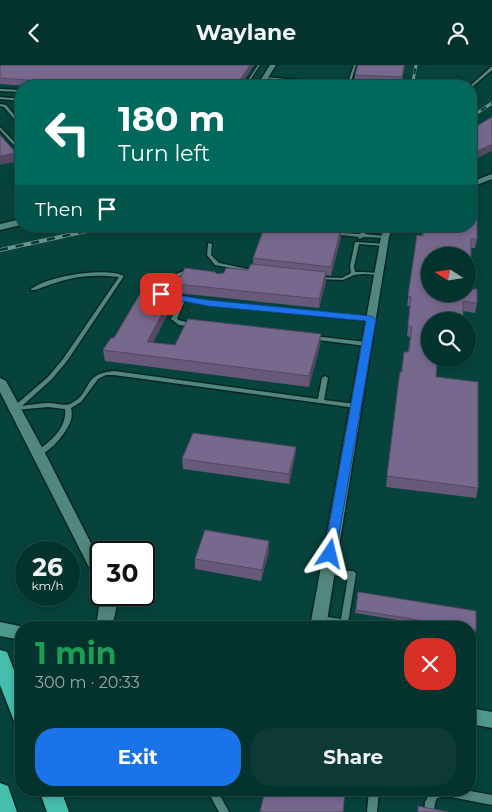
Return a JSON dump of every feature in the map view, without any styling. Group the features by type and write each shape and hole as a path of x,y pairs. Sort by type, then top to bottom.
{"highway":[{"path":"0,658 15,698"},
{"path":"0,793 6,812"},
{"path":"52,796 58,812"}],"main road":[{"path":"0,629 15,632"},
{"path":"476,717 492,720"}],"street":[{"path":"265,78 273,65"},
{"path":"477,182 492,176"},
{"path":"0,227 15,223"},
{"path":"318,621 385,233"},
{"path":"0,381 39,453 90,555"},
{"path":"105,621 108,606"}],"lane":[{"path":"249,80 259,65"},
{"path":"350,80 355,65"},
{"path":"477,80 492,68"},
{"path":"265,78 289,80"},
{"path":"0,90 15,91"},
{"path":"0,98 15,99"},
{"path":"0,105 5,107 15,118"},
{"path":"0,128 15,144"},
{"path":"335,232 361,236 385,233"},
{"path":"353,274 352,266 357,243 364,232"},
{"path":"357,243 385,233"},
{"path":"210,244 209,255 217,264 258,272"},
{"path":"15,408 50,378 65,360 122,276 93,272 63,277 33,289"},
{"path":"196,273 179,273 172,277 161,294 208,303 371,319"},
{"path":"312,277 343,279 353,274 379,274"},
{"path":"184,298 177,309 175,322 198,325"},
{"path":"302,337 366,344"},
{"path":"15,408 48,405 68,407 79,402 97,376 104,373 356,406"},
{"path":"321,401 325,378"},
{"path":"39,453 53,444 59,436 69,411 68,407"},
{"path":"327,572 352,574 347,621"},
{"path":"215,796 224,812"},
{"path":"372,812 373,796"},
{"path":"429,812 433,796"},
{"path":"472,796 492,800"}],"building":[{"path":"0,65 250,65 240,80 26,80 0,78"},
{"path":"358,65 404,65 402,77 355,75"},
{"path":"492,117 492,144 477,151 477,126"},
{"path":"0,135 15,153 0,156"},
{"path":"263,232 340,232 331,267 253,258"},
{"path":"423,232 477,232 477,239 471,239 471,247 421,247 421,303 463,303 463,312 421,312 421,367 437,367 436,377 478,382 478,488 387,476 400,372 402,372 404,352 409,352 412,327 408,326 411,297 408,296 417,235 423,236"},
{"path":"251,264 326,272 319,299 177,284 185,268 215,272 217,274 224,273 226,268 248,270"},
{"path":"144,287 174,291 147,342 175,345 188,319 321,334 309,376 103,350 111,338 114,338"},
{"path":"193,433 296,447 289,474 182,459"},
{"path":"205,530 269,541 262,570 195,559"},
{"path":"358,592 476,611 476,621 425,621 356,610"},
{"path":"264,796 344,796 343,812 260,812"},
{"path":"418,806 448,812 418,812"}],"railway":[{"path":"413,80 416,65"},
{"path":"477,113 492,103"},
{"path":"0,250 82,232"}],"route":[{"path":"161,294 208,303 334,317 362,317 371,319 330,554"}]}
